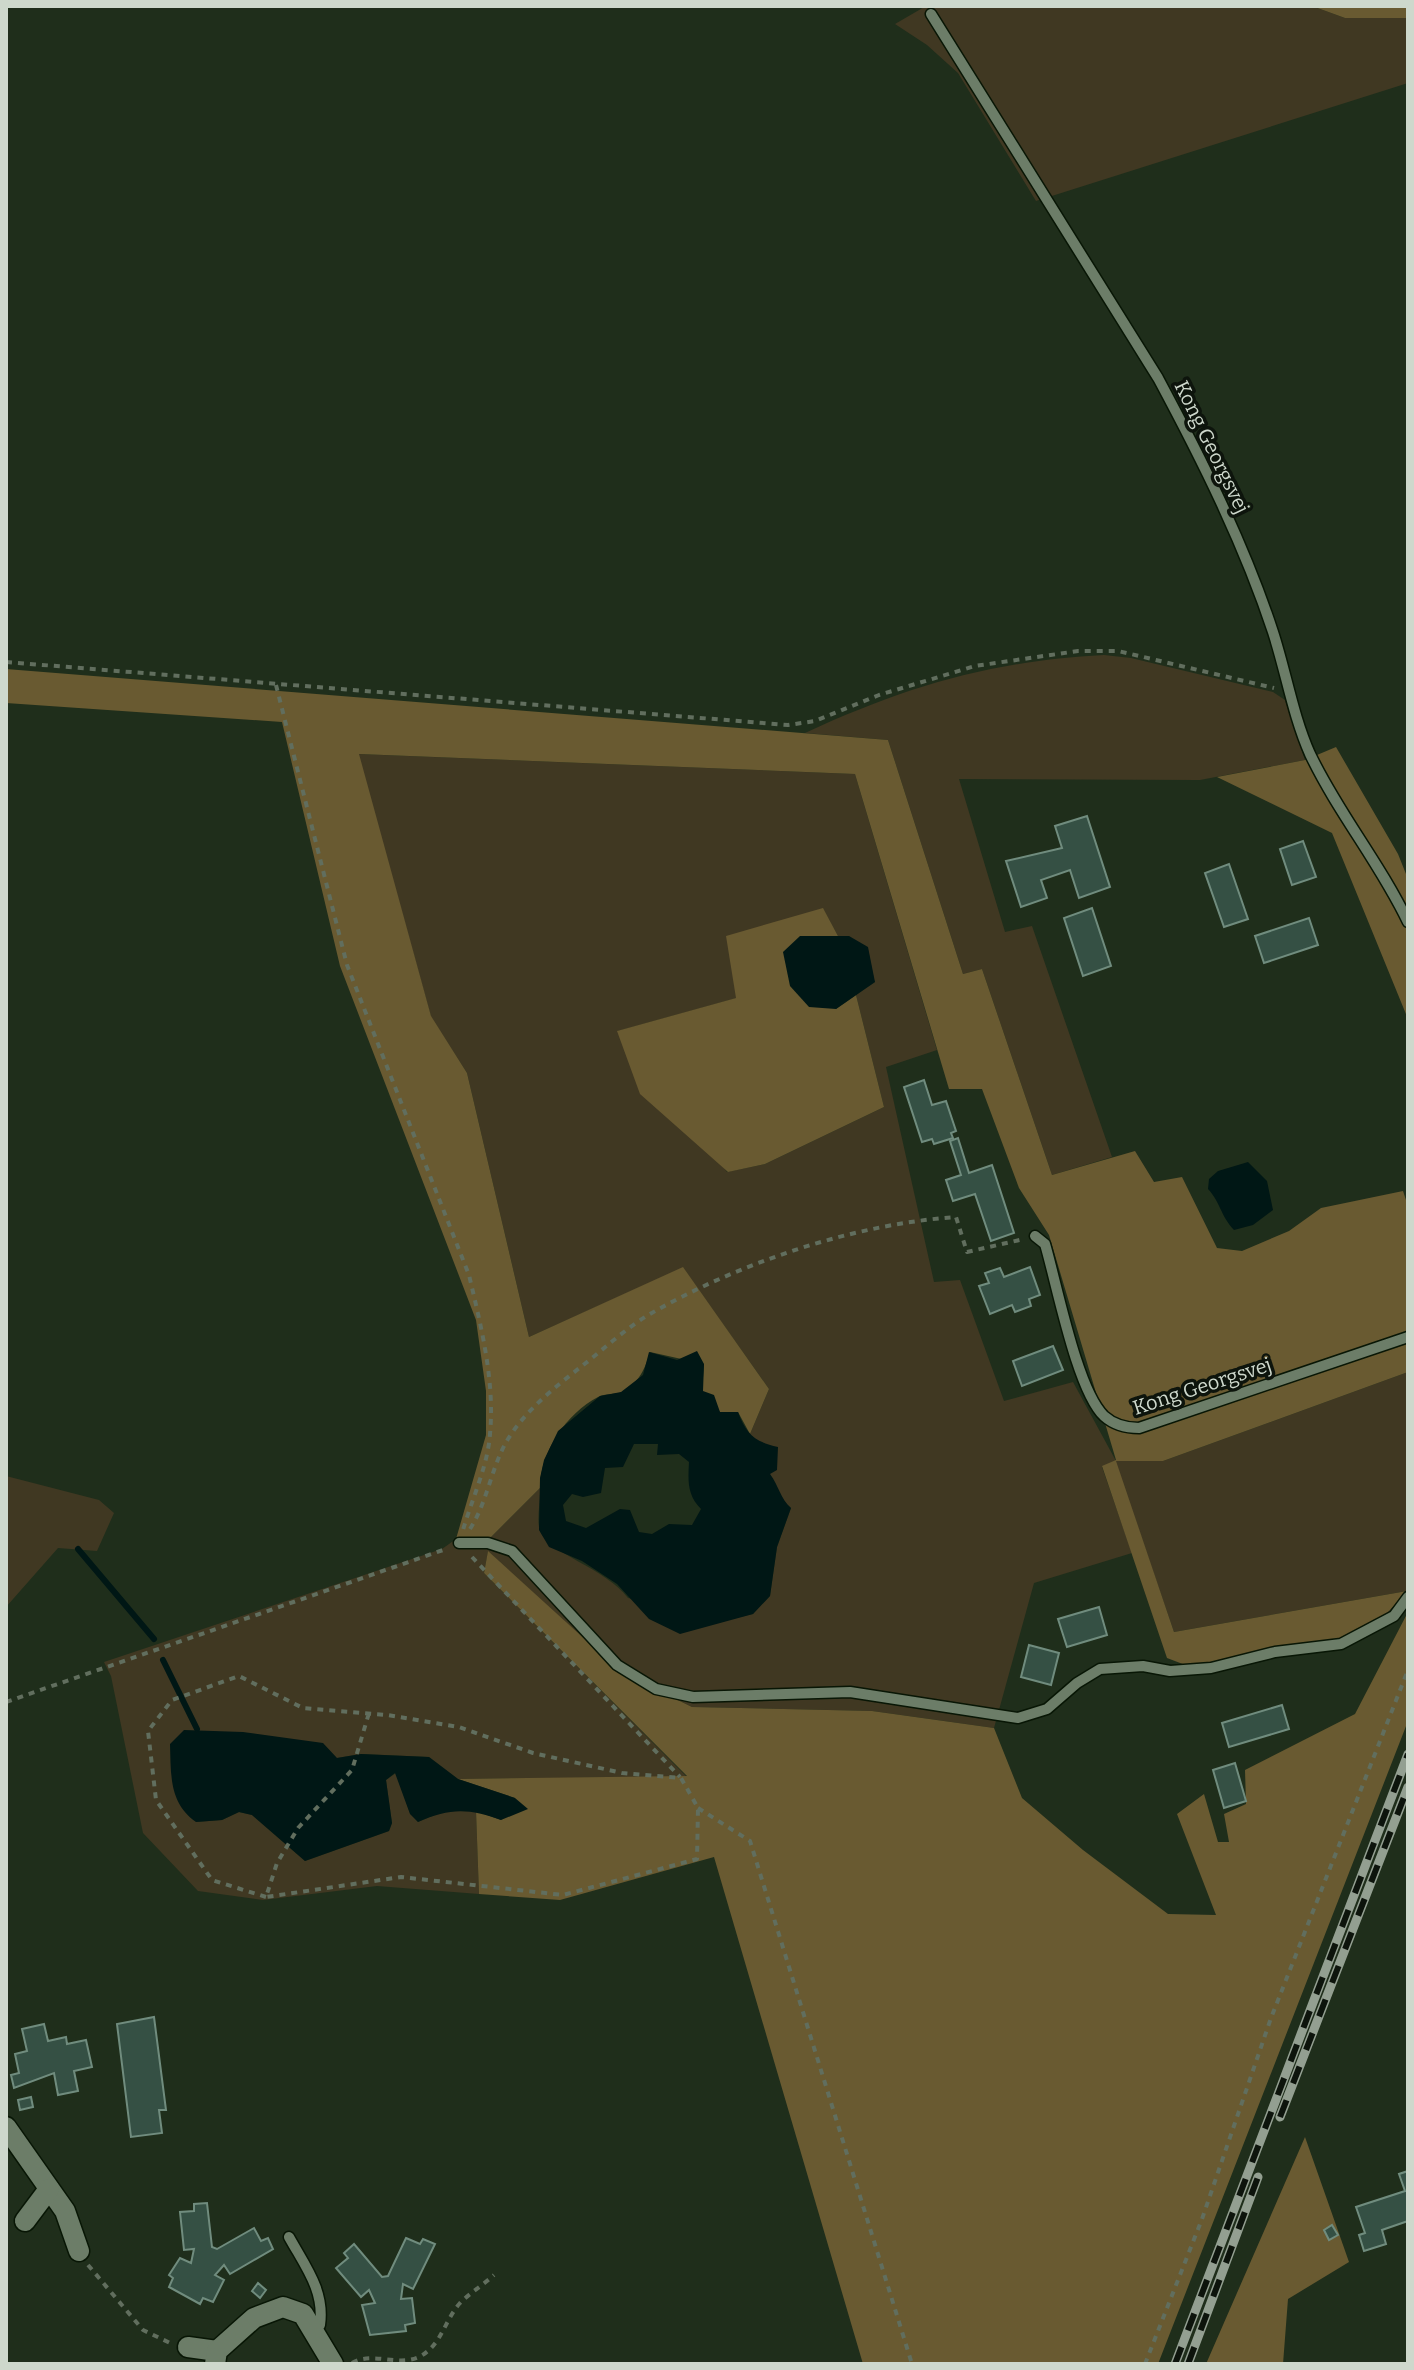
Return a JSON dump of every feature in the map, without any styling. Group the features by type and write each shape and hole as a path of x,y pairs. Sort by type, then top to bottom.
{"street":[{"path":"6,2127 65,2211 79,2251"},
{"path":"25,2221 49,2189"},
{"path":"188,2347 216,2357 254,2318 283,2307 303,2314 333,2364"}],"lane":[{"name":"Kong Georgsvej","path":"931,14 1158,378 1188,434 1229,521 1267,617 1310,753 1343,813 1386,877 1408,922"},
{"name":"Kong Georgsvej","path":"1035,1236 1045,1244 1088,1394 1105,1417 1124,1428 1139,1428 1408,1337"},
{"path":"459,1543 488,1543 512,1551 617,1665 656,1689 693,1697 850,1692 1018,1718 1047,1709 1077,1683 1100,1669 1143,1666 1170,1671 1211,1668 1275,1652 1341,1644 1394,1616 1408,1597"},
{"path":"289,2237 317,2287 323,2307 320,2325 313,2329"}],"path":[{"path":"6,662 788,725 815,721 879,695 975,666 1078,651 1118,651 1269,686 1291,695"},
{"path":"276,685 347,965 469,1275 480,1319 490,1390 490,1436 459,1543"},
{"path":"6,1702 414,1563 459,1543 479,1515 508,1440 545,1395 648,1315 727,1278 829,1239 913,1220 956,1217 967,1252 1035,1236"},
{"path":"459,1543 681,1778 698,1808 750,1841 912,2364"},
{"path":"1145,2364 1202,2219 1271,2018 1408,1670"},
{"path":"681,1778 622,1773 533,1753 459,1727 369,1713 303,1708 239,1676 172,1700 148,1731 156,1800 212,1880 267,1894 401,1877 563,1895 697,1859 698,1808"},
{"path":"267,1894 277,1863 298,1828 352,1770 369,1713"},
{"path":"79,2251 108,2291 143,2330 155,2338 188,2347"},
{"path":"351,2364 362,2357 407,2361 421,2356 438,2342 459,2305 494,2275"}],"shaded area":[{"path":"926,6 1312,6 1345,18 1408,18 1408,83 1036,201 958,73 927,45 895,24"},
{"path":"1312,6 1408,6 1408,18 1345,18"},
{"path":"1104,655 1131,658 1273,692 1285,700 1305,760 1200,780 959,779 1005,932 1032,926 1112,1157 1052,1175 982,969 963,974 888,740 805,733 879,702 950,679 1024,663"},
{"path":"6,669 888,740 963,974 982,969 1052,1175 1135,1151 1154,1182 1182,1177 1217,1248 1242,1251 1289,1231 1321,1208 1403,1191 1408,1206 1408,1372 1163,1461 1116,1461 1174,1632 1407,1591 1381,1620 1343,1639 1188,1666 1167,1658 1102,1466 1116,1460 1049,1235 1019,1188 982,1089 949,1089 855,774 359,754 431,1016 467,1073 529,1337 683,1267 769,1389 750,1434 738,1412 720,1412 702,1391 704,1364 650,1352 633,1384 622,1392 598,1397 566,1423 550,1448 541,1474 540,1488 490,1538 456,1539 486,1435 486,1391 476,1320 340,966 282,722 6,703"},
{"path":"1336,747 1398,854 1408,879 1408,1019 1332,833 1217,777 1305,760"},
{"path":"358,754 855,774 937,1050 886,1067 934,1282 960,1280 1004,1401 1073,1382 1116,1461 1163,1461 1408,1372 1407,1591 1174,1632 1115,1461 1102,1467 1132,1553 1034,1583 994,1728 872,1711 692,1707 621,1672 488,1552 484,1573 687,1777 458,1779 429,1757 361,1754 337,1758 196,1822 222,1820 239,1812 252,1815 305,1861 389,1831 392,1823 386,1780 396,1773 410,1813 418,1822 446,1810 476,1811 479,1894 377,1886 263,1900 198,1891 143,1833 111,1676 104,1662 442,1549 456,1539 490,1538 540,1488 539,1526 545,1539 607,1578 628,1598 727,1620 753,1614 770,1596 777,1547 791,1508 778,1492 750,1434 769,1389 683,1268 529,1337 467,1073 431,1017","holes":["823,909 838,936 849,936 875,982 856,995 884,1107 765,1164 727,1172 618,1031 737,998"]},
{"path":"823,908 838,936 800,936 836,1009 856,995 884,1107 765,1164 728,1172 640,1094 617,1031 736,998 726,936"},
{"path":"800,936 849,936 868,947 875,982 836,1009 809,1007 790,986 783,952"},
{"path":"1248,1162 1267,1181 1273,1210 1253,1225 1234,1230 1208,1189 1209,1179 1218,1171"},
{"path":"697,1351 704,1364 703,1391 714,1395 720,1412 738,1412 752,1436 778,1447 777,1470 770,1474 791,1508 777,1547 770,1596 753,1614 680,1634 649,1619 617,1584 582,1561 549,1547 539,1530 540,1478 544,1460 558,1431 600,1396 621,1392 643,1375 649,1352 677,1360","holes":["634,1444 658,1444 657,1455 679,1454 689,1462 691,1493 701,1509 692,1525 669,1524 652,1534 639,1532 630,1510 620,1509 586,1528 566,1521 563,1505 572,1494 583,1497 601,1493 605,1468 623,1467"]},
{"path":"6,1476 99,1500 114,1513 97,1551 58,1548 6,1607"},
{"path":"488,1551 621,1672 692,1707 872,1711 994,1728 1022,1798 1083,1850 1168,1914 1216,1915 1177,1814 1204,1794 1218,1842 1229,1842 1224,1814 1246,1804 1245,1770 1355,1714 1408,1612 1408,1721 1158,2364 863,2364 714,1857 560,1900 479,1894 476,1811 501,1820 515,1798 458,1779 687,1776 484,1573"},
{"path":"184,1730 243,1732 323,1743 337,1758 361,1754 429,1757 458,1779 515,1798 528,1809 501,1820 459,1811 418,1822 410,1814 395,1773 386,1780 392,1823 389,1831 305,1861 252,1815 239,1812 222,1820 196,1822 187,1814 173,1788 170,1744"},
{"path":"1305,2137 1349,2262 1288,2299 1283,2364 1206,2364"}],"building":[{"path":"1087,816 1110,887 1079,898 1070,870 1041,880 1047,898 1021,907 1006,861 1062,848 1055,826"},
{"path":"1303,841 1316,877 1292,885 1280,849"},
{"path":"1229,864 1248,919 1224,927 1205,873"},
{"path":"1092,908 1111,966 1083,976 1064,918"},
{"path":"1309,918 1318,945 1264,963 1255,936"},
{"path":"924,1080 932,1105 946,1101 956,1131 951,1133 953,1138 934,1144 932,1139 922,1142 904,1087"},
{"path":"958,1138 969,1173 992,1165 1014,1233 991,1241 975,1194 953,1201 946,1180 961,1175 950,1141"},
{"path":"1030,1267 1040,1295 1029,1299 1031,1306 1015,1312 1012,1305 990,1314 979,1286 989,1283 985,1273 1000,1268 1004,1277"},
{"path":"1053,1346 1063,1370 1022,1386 1013,1361"},
{"path":"1099,1607 1107,1635 1067,1647 1058,1619"},
{"path":"1029,1645 1059,1653 1051,1685 1021,1677"},
{"path":"1282,1705 1289,1729 1229,1747 1222,1723"},
{"path":"1235,1763 1246,1801 1224,1808 1213,1770"},
{"path":"154,2017 166,2110 159,2110 162,2133 131,2137 117,2024"},
{"path":"44,2024 48,2041 66,2037 67,2044 86,2040 92,2067 74,2071 78,2091 58,2095 54,2073 14,2088 11,2075 19,2073 15,2054 27,2051 22,2029"},
{"path":"31,2097 33,2107 20,2110 18,2100"},
{"path":"1408,2171 1408,2221 1382,2230 1386,2244 1364,2251 1359,2235 1365,2233 1356,2207 1405,2191 1399,2174"},
{"path":"207,2203 212,2247 217,2249 254,2228 261,2241 268,2238 273,2249 230,2274 224,2265 215,2275 224,2280 213,2302 203,2298 200,2304 169,2287 173,2278 169,2275 180,2258 191,2263 194,2249 184,2250 180,2212 194,2211 194,2204"},
{"path":"1332,2225 1338,2235 1329,2240 1324,2230"},
{"path":"406,2238 420,2244 423,2239 435,2244 413,2289 403,2284 401,2299 412,2298 415,2323 405,2325 406,2331 370,2335 362,2305 375,2303 369,2290 361,2297 336,2268 348,2258 344,2253 354,2244 382,2277 388,2276"},
{"path":"258,2283 266,2290 260,2298 252,2291"}],"waterway":[{"path":"78,1549 154,1639"},
{"path":"163,1660 197,1729"}],"railway":[{"path":"1175,2364 1408,1754"},
{"path":"1280,2117 1408,1787"},
{"path":"1188,2364 1258,2177"}]}
